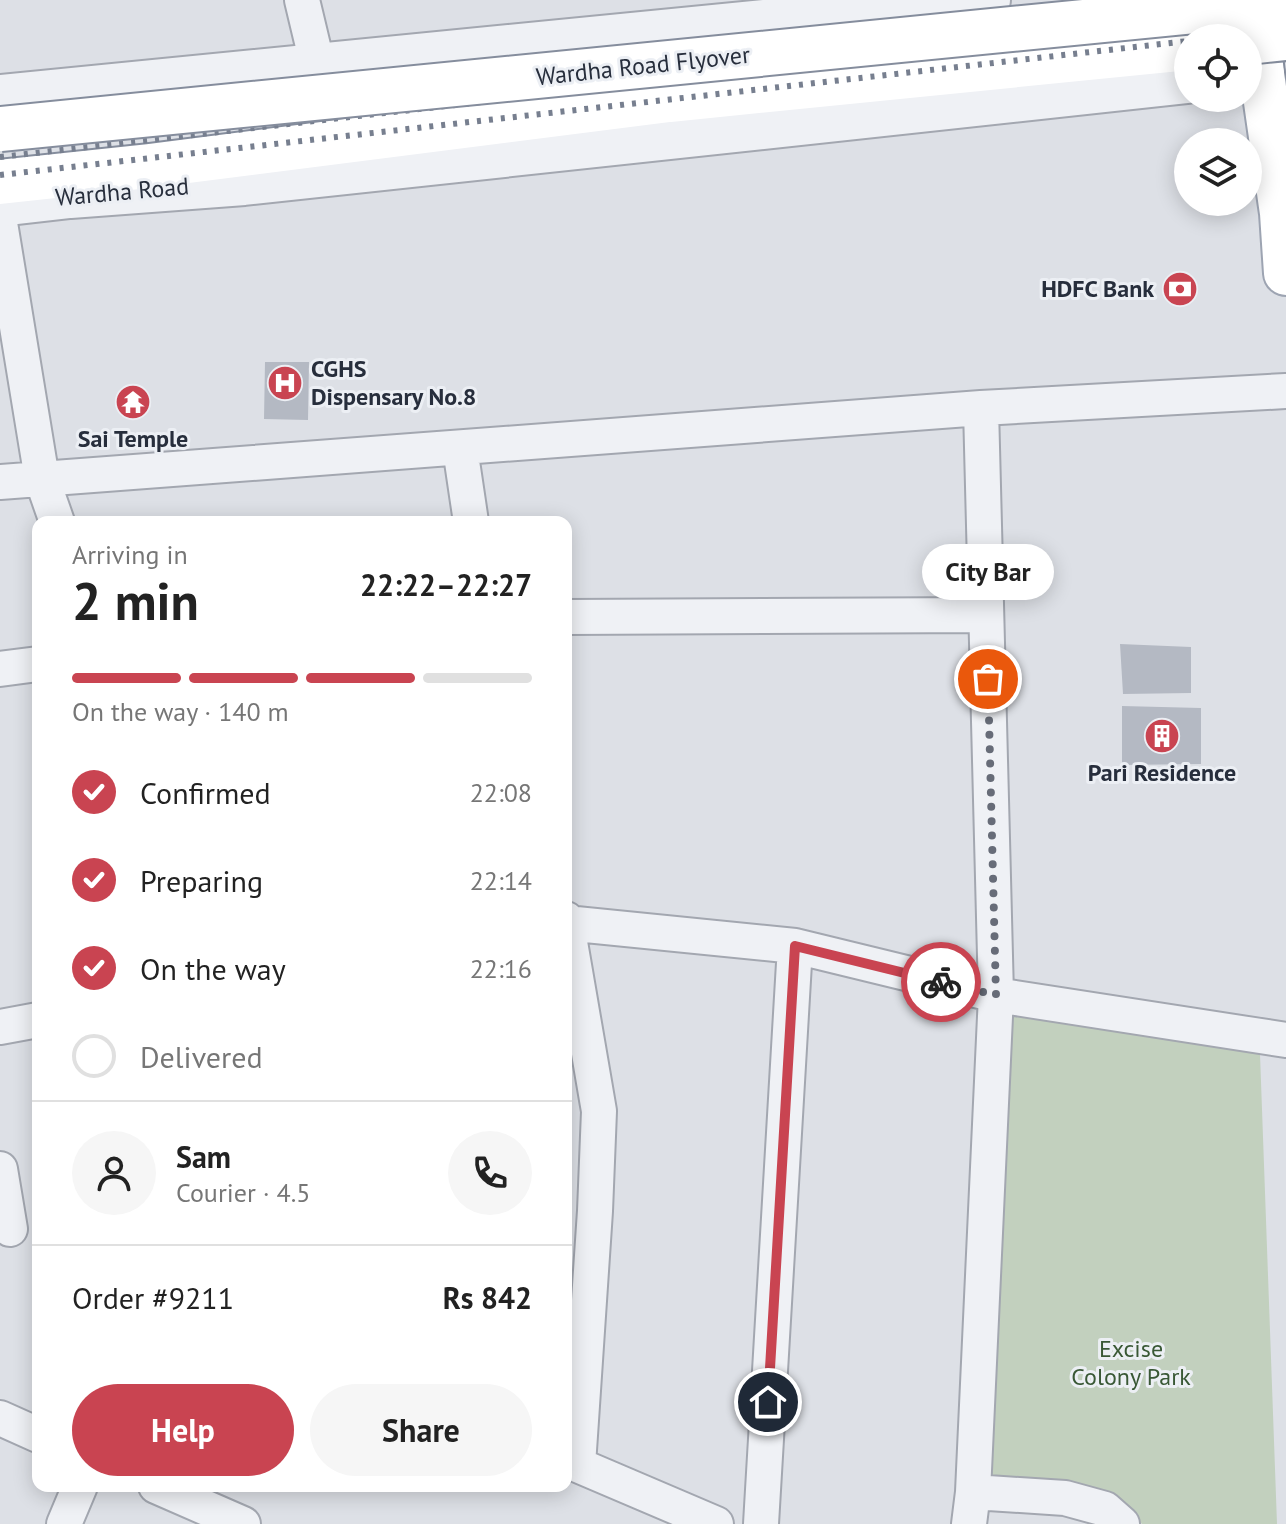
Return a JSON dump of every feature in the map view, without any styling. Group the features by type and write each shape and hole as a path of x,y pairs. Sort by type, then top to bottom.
{"main road":[{"path":"1254,0 1257,24"},
{"name":"Wardha Road Flyover","path":"2,108 1286,2"},
{"path":"1262,64 1286,38"},
{"name":"Wardha Road Flyover","path":"0,182 669,100 1174,49"},
{"path":"1262,72 1282,213 1286,273"}],"street":[{"path":"302,0 318,67"},
{"path":"2,108 318,67 988,0"},
{"name":"Wardha Road","path":"0,204 244,183 1174,83"},
{"path":"0,223 42,479 55,516"},
{"path":"0,482 981,408 1286,391"},
{"path":"981,408 996,995 971,1508 1065,1498 1105,1509 1122,1524"},
{"path":"460,448 470,516"},
{"path":"572,617 986,615"},
{"path":"0,669 32,665"},
{"path":"572,922 795,946 996,995 1286,1040"},
{"path":"761,1524 795,946"},
{"path":"572,956 599,1111 595,1211 572,1463 716,1524"},
{"path":"0,1027 32,1021"},
{"path":"0,1169 16,1231"},
{"path":"0,1418 32,1432"},
{"path":"64,1524 77,1492"},
{"path":"170,1492 243,1524"}],"green space":[{"name":"Excise Colony Park","path":"1009,1010 1260,1054 1277,1524 1142,1524 1121,1502 988,1479"}],"building":[{"path":"265,362 309,362 308,420 264,419"},
{"path":"1120,644 1191,647 1191,693 1123,694"},
{"name":"Pari Residence","path":"1122,706 1201,708 1201,764 1122,765"}],"railway":[{"path":"0,157 1286,10"},
{"path":"1262,33 1286,30"},
{"path":"0,175 1174,43"}],"way so far":[{"path":"941,982 996,995 988,679"}],"place":[{"name":"HDFC Bank","path":"1180,289"},
{"name":"CGHS Dispensary No.8","path":"285,383"},
{"name":"Sai Temple","path":"133,402"},
{"name":"City Bar","path":"988,679"},
{"name":"Pari Residence","path":"1162,736"}],"route":[{"path":"768,1402 795,946 941,982"}]}
